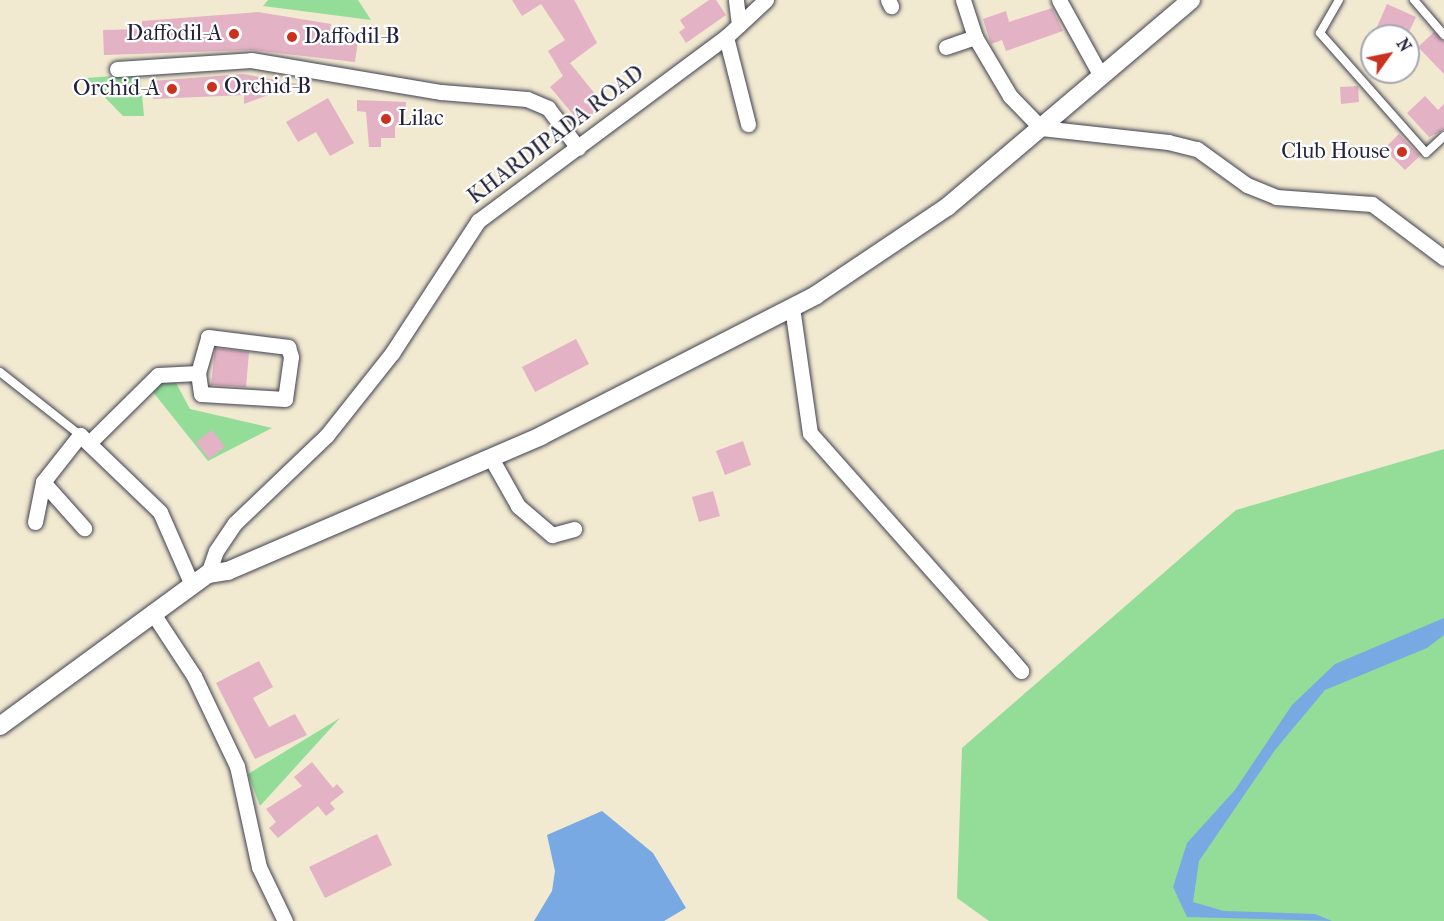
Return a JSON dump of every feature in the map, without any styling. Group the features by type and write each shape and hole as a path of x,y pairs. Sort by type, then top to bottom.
{"street":[{"path":"736,0 739,25"},
{"name":"KHARDIPADA ROAD","path":"208,574 216,551 235,523 327,435 392,353 478,221 726,37 766,0"},
{"path":"963,0 975,38 1010,96 1041,128 1168,142 1197,149 1247,185 1276,197 1372,204 1444,258"},
{"path":"1059,0 1101,76"},
{"path":"0,726 152,612 208,574 228,572 491,458 792,307 947,207 1191,0"},
{"path":"726,37 748,124"},
{"path":"946,47 975,38"},
{"path":"117,69 251,60 430,90 527,99 548,108 578,148"},
{"path":"792,307 810,433 1021,671 1006,653"},
{"path":"208,337 290,351 288,395 282,401 204,394 198,373 208,337"},
{"path":"35,522 43,482 84,439 158,375 198,373"},
{"path":"84,439 160,512 192,585"},
{"path":"491,458 518,506 552,535 574,529"},
{"path":"43,482 84,528"},
{"path":"152,612 194,676 237,766 259,867 285,921"}],"lane":[{"path":"1339,0 1320,33 1426,153 1444,136"},
{"path":"1414,0 1444,35"},
{"path":"0,372 84,439"}],"green space":[{"path":"268,0 358,0 371,20 263,6"},
{"path":"140,74 144,116 123,116 86,78"},
{"path":"153,378 176,383 190,409 272,428 208,461 153,392"},
{"path":"1444,449 1444,921 989,921 957,898 962,748 1236,510"},
{"path":"340,718 260,806 248,774"}],"water":[{"path":"1444,618 1444,635 1427,648 1325,690 1275,750 1199,861 1193,902 1224,911 1315,914 1332,921 1187,917 1173,887 1187,843 1235,790 1292,705 1335,664"},
{"path":"602,811 653,853 686,908 664,921 534,921 552,891 555,871 547,835"}],"building":[{"path":"512,0 574,0 577,5 597,43 570,63 604,105 581,124 550,87 563,76 548,51 565,40 541,4 522,16"},
{"path":"709,0 716,0 726,15 686,43 679,32 685,28 680,20"},
{"path":"1387,4 1416,17 1413,24 1378,24"},
{"path":"1052,8 1063,31 1006,51 1002,40 991,44 983,19 1006,11 1009,22"},
{"path":"258,12 331,24 329,36 358,40 355,62 252,50 104,55 103,30 142,29 142,21"},
{"path":"1434,32 1444,41 1444,74 1420,49 1420,45"},
{"path":"243,74 298,84 244,104 244,95 153,99 152,81"},
{"path":"1358,86 1359,102 1341,104 1340,87"},
{"path":"1425,96 1438,110 1444,104 1444,130 1429,137 1407,113"},
{"path":"328,98 354,143 330,156 316,132 298,142 286,122"},
{"name":"Lilac","path":"357,100 406,102 406,126 395,126 395,138 381,138 381,147 369,147 366,112 357,111"},
{"name":"Club House","path":"1399,134 1420,156 1405,170 1384,149"},
{"path":"576,339 589,364 535,392 522,367"},
{"path":"215,348 249,352 246,387 211,385"},
{"path":"212,430 225,447 209,459 196,442"},
{"path":"743,441 751,465 725,475 716,451"},
{"path":"713,491 720,516 699,522 692,497"},
{"path":"259,661 273,687 253,698 269,727 295,714 307,735 255,759 216,683"},
{"path":"312,762 333,788 337,784 344,792 330,803 335,809 326,816 318,806 278,838 269,828 276,822 266,809 302,786 294,777"},
{"path":"377,834 392,865 325,898 309,867"}],"place":[{"name":"Daffodil-A","path":"234,34"},
{"name":"Daffodil-B","path":"292,37"},
{"name":"Orchid-B","path":"212,87"},
{"name":"Orchid-A","path":"172,89"},
{"name":"Lilac","path":"386,119"},
{"name":"Club House","path":"1402,152"}]}
